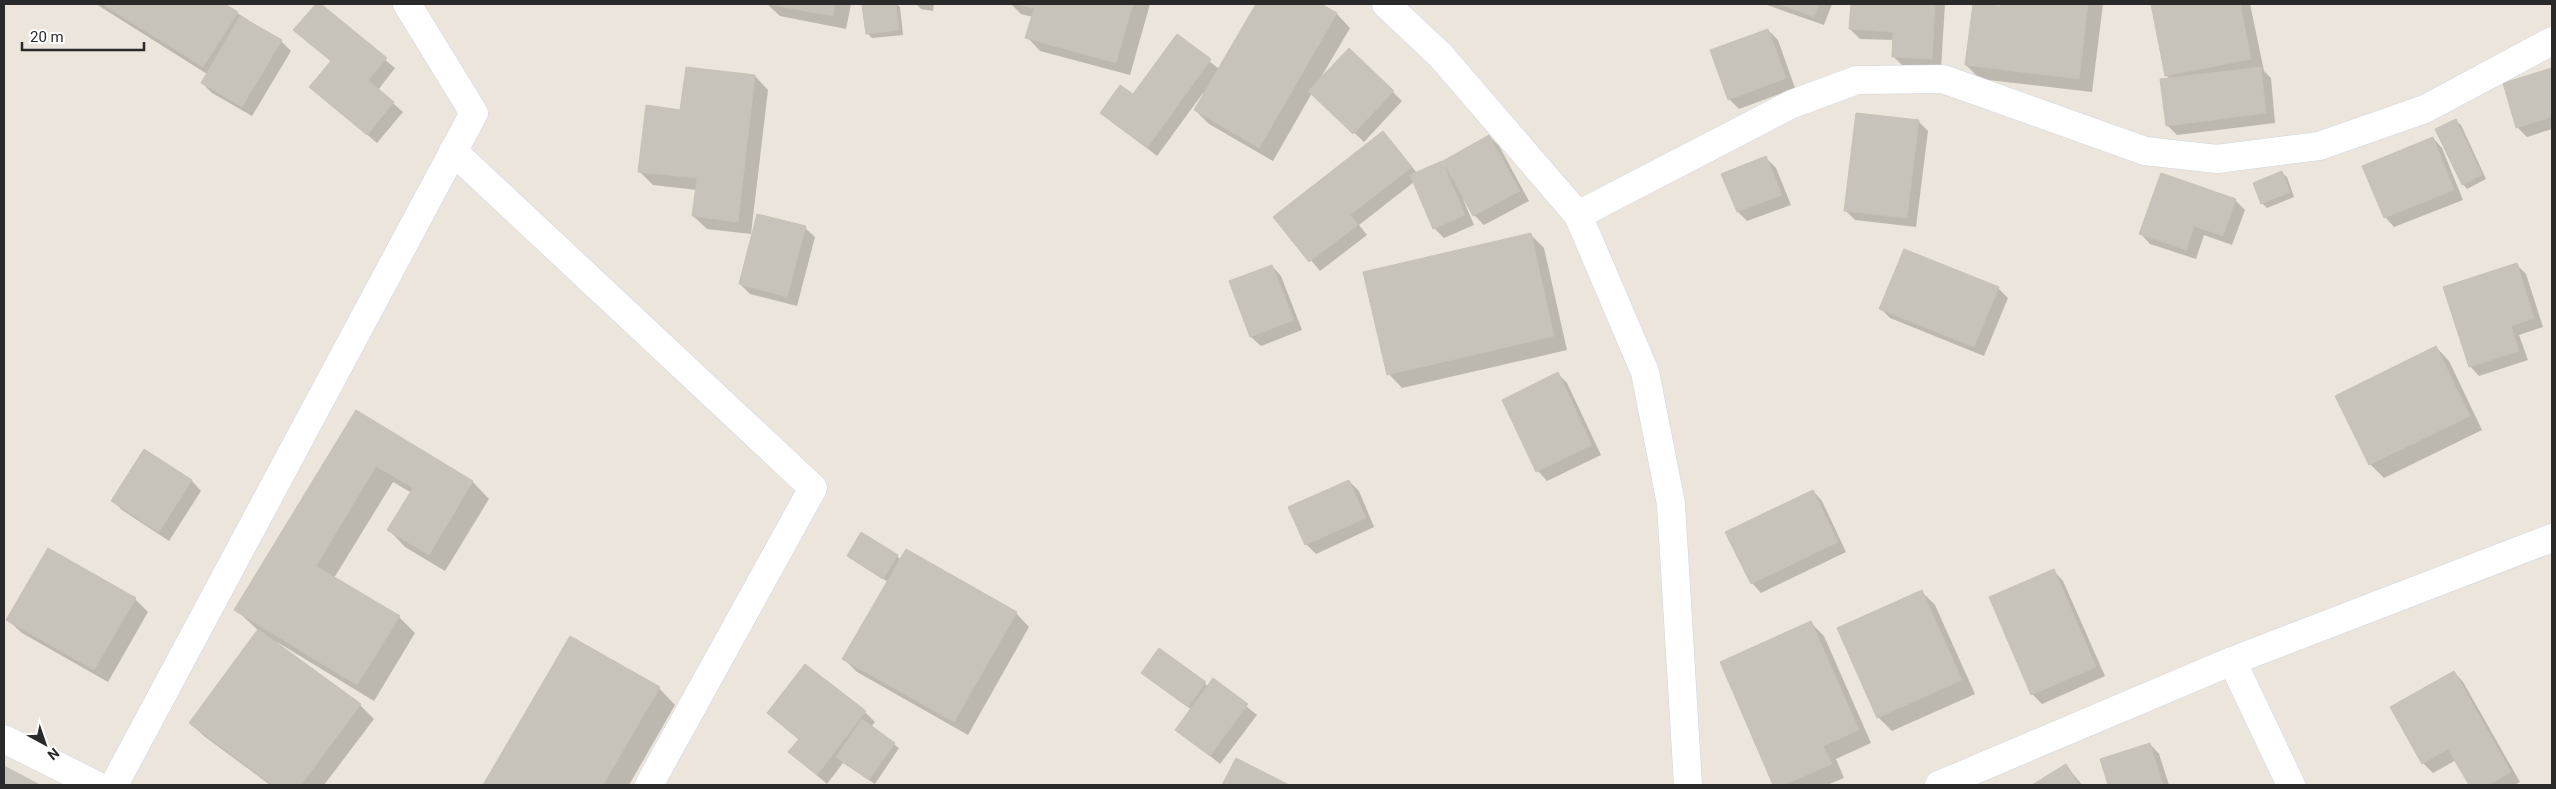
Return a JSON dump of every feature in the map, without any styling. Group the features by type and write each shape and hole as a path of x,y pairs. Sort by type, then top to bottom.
{"street":[{"path":"114,785 474,113 407,4"},
{"path":"1386,4 1441,56 1578,214 1645,372 1671,504 1688,785"},
{"path":"1578,214 1792,104 1857,80 1943,79 2145,151 2217,159 2319,146 2416,112 2552,41"},
{"path":"453,152 813,488 649,785"},
{"path":"1939,785 2232,661 2552,538"},
{"path":"2232,661 2291,785"},
{"path":"4,739 96,785"}],"building":[{"path":"102,4 225,4 238,12 203,67"},
{"path":"316,4 321,4 387,58 368,80 394,102 367,135 309,87 331,61 293,30"},
{"path":"768,4 835,4 833,16"},
{"path":"896,4 899,30 866,34 862,5"},
{"path":"1017,4 1133,4 1116,63 1025,38 1034,9"},
{"path":"1256,4 1321,4 1337,13 1259,148 1194,110"},
{"path":"1779,4 1819,4 1814,17"},
{"path":"1851,4 1935,4 1932,59 1892,57 1893,32 1849,29"},
{"path":"1973,4 2000,6 2001,4 2088,4 2079,79 1965,65"},
{"path":"2151,4 2240,4 2251,59 2165,76"},
{"path":"240,16 282,40 242,107 201,83"},
{"path":"1768,29 1786,78 1728,100 1710,50"},
{"path":"1177,34 1211,59 1147,148 1100,113 1120,85 1133,94"},
{"path":"1349,48 1394,91 1353,134 1308,91"},
{"path":"686,67 755,75 738,222 692,216 697,178 638,172 646,105 680,110"},
{"path":"2261,67 2266,113 2166,126 2160,79"},
{"path":"2552,68 2552,117 2516,128 2503,83"},
{"path":"1856,113 1919,120 1907,218 1844,211"},
{"path":"2456,119 2482,175 2462,185 2435,129"},
{"path":"1383,131 1412,167 1350,215 1358,225 1309,262 1273,217"},
{"path":"1489,135 1520,191 1473,216 1443,161"},
{"path":"2433,137 2454,190 2384,218 2362,166"},
{"path":"1766,156 1782,195 1737,212 1721,174"},
{"path":"1442,161 1465,215 1433,229 1410,175"},
{"path":"2282,171 2290,192 2261,204 2253,183"},
{"path":"2161,173 2236,199 2223,236 2194,226 2186,250 2139,234"},
{"path":"757,214 806,226 787,297 739,284"},
{"path":"1531,233 1554,336 1387,375 1363,272"},
{"path":"1904,249 1999,287 1974,347 1879,309"},
{"path":"2517,263 2534,318 2511,326 2519,351 2469,367 2443,287"},
{"path":"1272,265 1294,320 1250,337 1229,281"},
{"path":"2436,346 2470,416 2369,465 2335,396"},
{"path":"1558,372 1592,445 1536,472 1502,400"},
{"path":"356,410 473,481 429,555 387,530 413,488 376,466 316,566 400,616 357,685 234,610"},
{"path":"144,449 192,480 159,532 111,501"},
{"path":"1349,480 1366,518 1305,545 1288,507"},
{"path":"1813,490 1838,542 1751,584 1725,532"},
{"path":"861,532 898,555 883,579 847,556"},
{"path":"48,548 136,598 94,670 6,620"},
{"path":"906,549 1017,612 954,722 842,659"},
{"path":"2054,569 2096,667 2031,695 1989,597"},
{"path":"1922,590 1962,680 1877,718 1837,628"},
{"path":"1811,621 1859,730 1823,746 1832,764 1784,785 1773,785 1720,662"},
{"path":"258,629 361,704 301,785 272,785 189,723"},
{"path":"570,636 660,687 603,785 483,785"},
{"path":"1159,648 1206,682 1188,707 1141,673"},
{"path":"805,664 866,711 817,775 788,752 799,739 767,713"},
{"path":"2454,671 2511,772 2488,785 2469,785 2448,749 2422,764 2390,707"},
{"path":"1213,678 1248,704 1210,756 1175,730"},
{"path":"862,719 895,743 869,780 836,757"},
{"path":"2150,743 2163,785 2108,785 2100,759"},
{"path":"1236,758 1289,785 1222,785"},
{"path":"2066,764 2079,785 2032,785"},
{"path":"4,766 40,785 4,785"}]}
